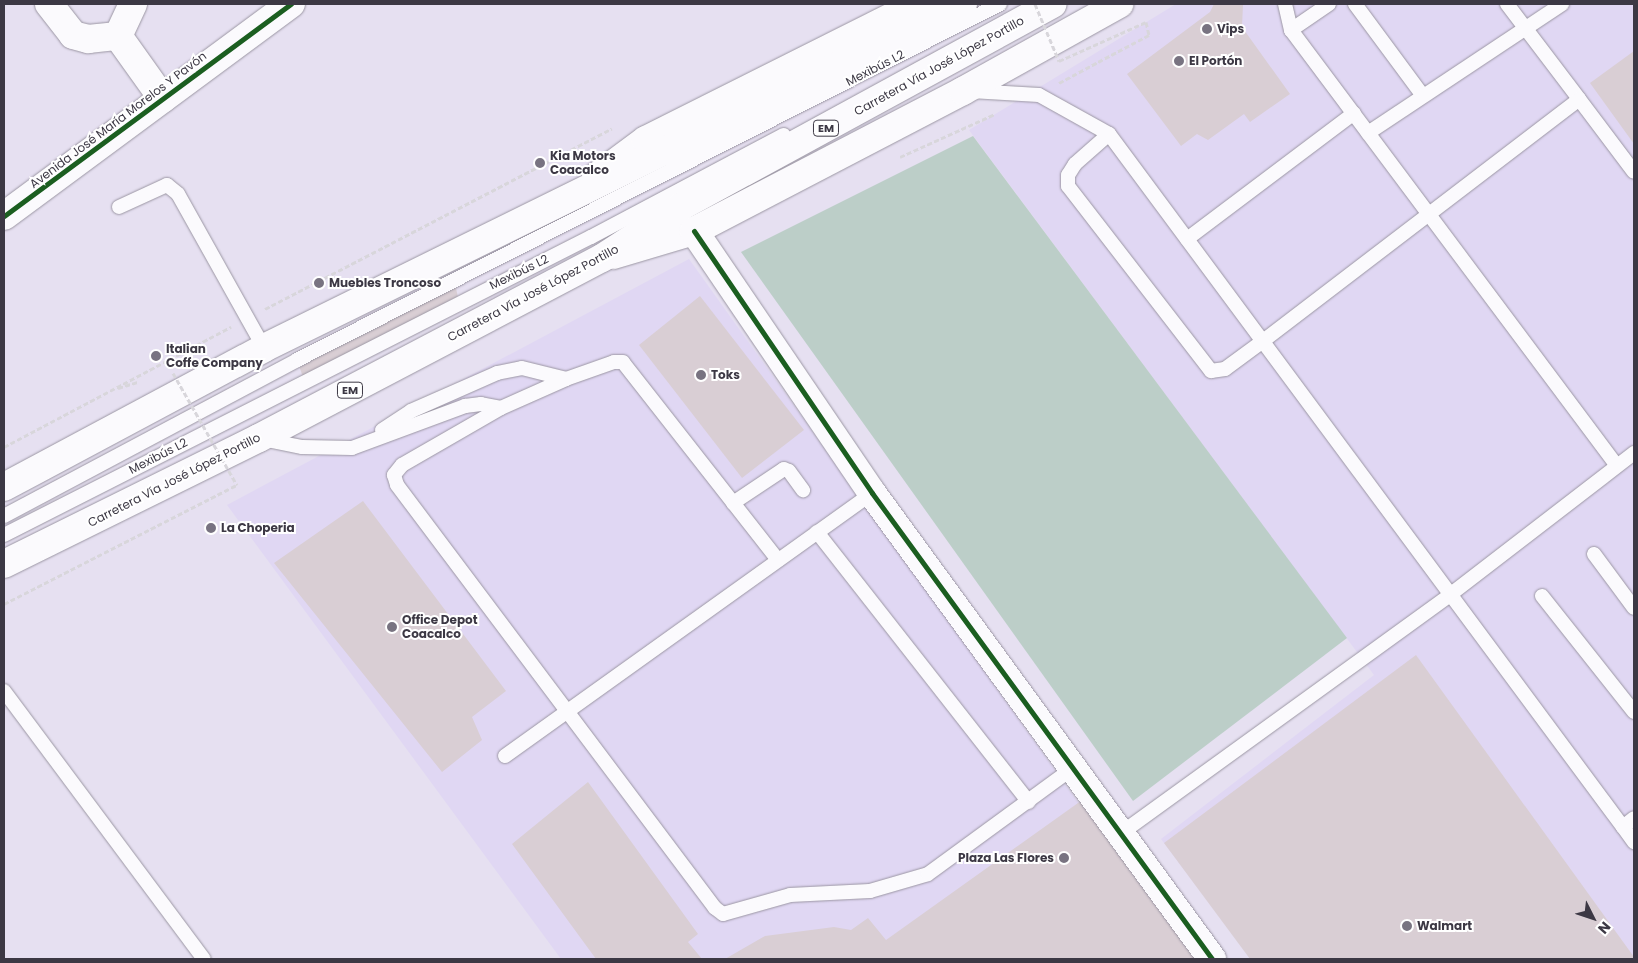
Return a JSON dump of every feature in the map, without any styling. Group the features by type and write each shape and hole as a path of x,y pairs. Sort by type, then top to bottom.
{"main road":[{"path":"49,4 74,35 88,39 118,36"},
{"path":"118,36 133,4"},
{"name":"Avenida José María Morelos Y Pavón","path":"4,216 290,4"},
{"path":"568,197 646,140 917,4"},
{"path":"4,487 264,348 963,4"},
{"name":"Carretera Vía José López Portillo","path":"4,564 259,438 602,258 682,206 1053,4"},
{"path":"602,258 694,231 963,91 1119,4"},
{"path":"118,36 163,99"},
{"path":"694,231 872,493 1212,959"},
{"path":"4,474 114,428"},
{"path":"4,575 96,520"}],"lane":[{"name":"Mexibús L2","path":"4,516 367,324 1000,4"},
{"name":"Mexibús L2","path":"4,535 591,237 1033,4"},
{"path":"1285,4 1292,30 1617,466"},
{"path":"1292,30 1329,4"},
{"path":"1355,4 1423,96"},
{"path":"1507,4 1634,172"},
{"path":"1368,133 1562,4"},
{"path":"963,91 1039,95 1109,134 1451,594 1629,822 1634,842"},
{"path":"1109,134 1074,164 1068,175 1068,186 1210,371 1225,369 1263,341 1579,99"},
{"path":"1187,239 1354,113"},
{"path":"120,207 167,185 178,194 249,318 264,348"},
{"path":"778,560 623,362 614,362 566,379 502,408 402,465 394,475 397,485 715,908 722,914 790,895 870,891 928,874 1073,768"},
{"path":"352,448 412,411 496,373 522,368 566,379"},
{"path":"259,438 302,448 352,448 465,406 481,404 502,408"},
{"path":"1120,834 1451,594 1634,453"},
{"path":"733,503 784,469 789,471 802,490"},
{"path":"505,756 872,493"},
{"path":"817,532 1028,802"},
{"path":"1594,554 1634,608"},
{"path":"1542,596 1634,712"},
{"path":"4,691 204,959"}],"path":[{"path":"895,160 1039,95 1149,35 1146,22 1059,61 1033,4"},
{"path":"4,447 616,126"},
{"path":"4,604 237,485 172,373"}],"shaded area":[{"path":"1176,4 1634,4 1634,959 1251,959 1161,839 1374,675 969,130"},
{"path":"973,136 1347,638 1133,801 741,252"},
{"path":"689,259 1190,959 561,959 227,505"}],"building":[{"path":"1214,4 1243,5 1242,27 1290,94 1250,122 1244,114 1208,140 1197,134 1181,146 1127,74 1210,12"},
{"path":"1634,51 1634,144 1590,83"},
{"path":"454,279 459,302 304,380 297,360"},
{"path":"700,296 804,430 742,478 639,345"},
{"name":"Office Depot Coacalco","path":"363,501 506,691 472,717 482,740 442,772 274,563"},
{"path":"1416,655 1634,959 1250,959 1164,843"},
{"path":"588,782 698,934 688,942 702,959 596,959 512,844"},
{"name":"Plaza Las Flores","path":"1085,798 1201,959 725,959 765,936 834,927 851,930 868,918 886,940"}],"cycle path":[{"path":"4,216 291,4"},
{"path":"694,231 872,493 1212,959"}],"place":[{"name":"Vips","path":"1207,29"},
{"name":"El Portón","path":"1179,61"},
{"name":"Kia Motors Coacalco","path":"540,163"},
{"name":"Muebles Troncoso","path":"319,283"},
{"name":"Italian Coffe Company","path":"156,356"},
{"name":"Toks","path":"701,375"},
{"name":"La Choperia","path":"211,528"},
{"name":"Office Depot Coacalco","path":"392,627"},
{"name":"Plaza Las Flores","path":"1064,858"},
{"name":"Walmart","path":"1407,926"}]}
